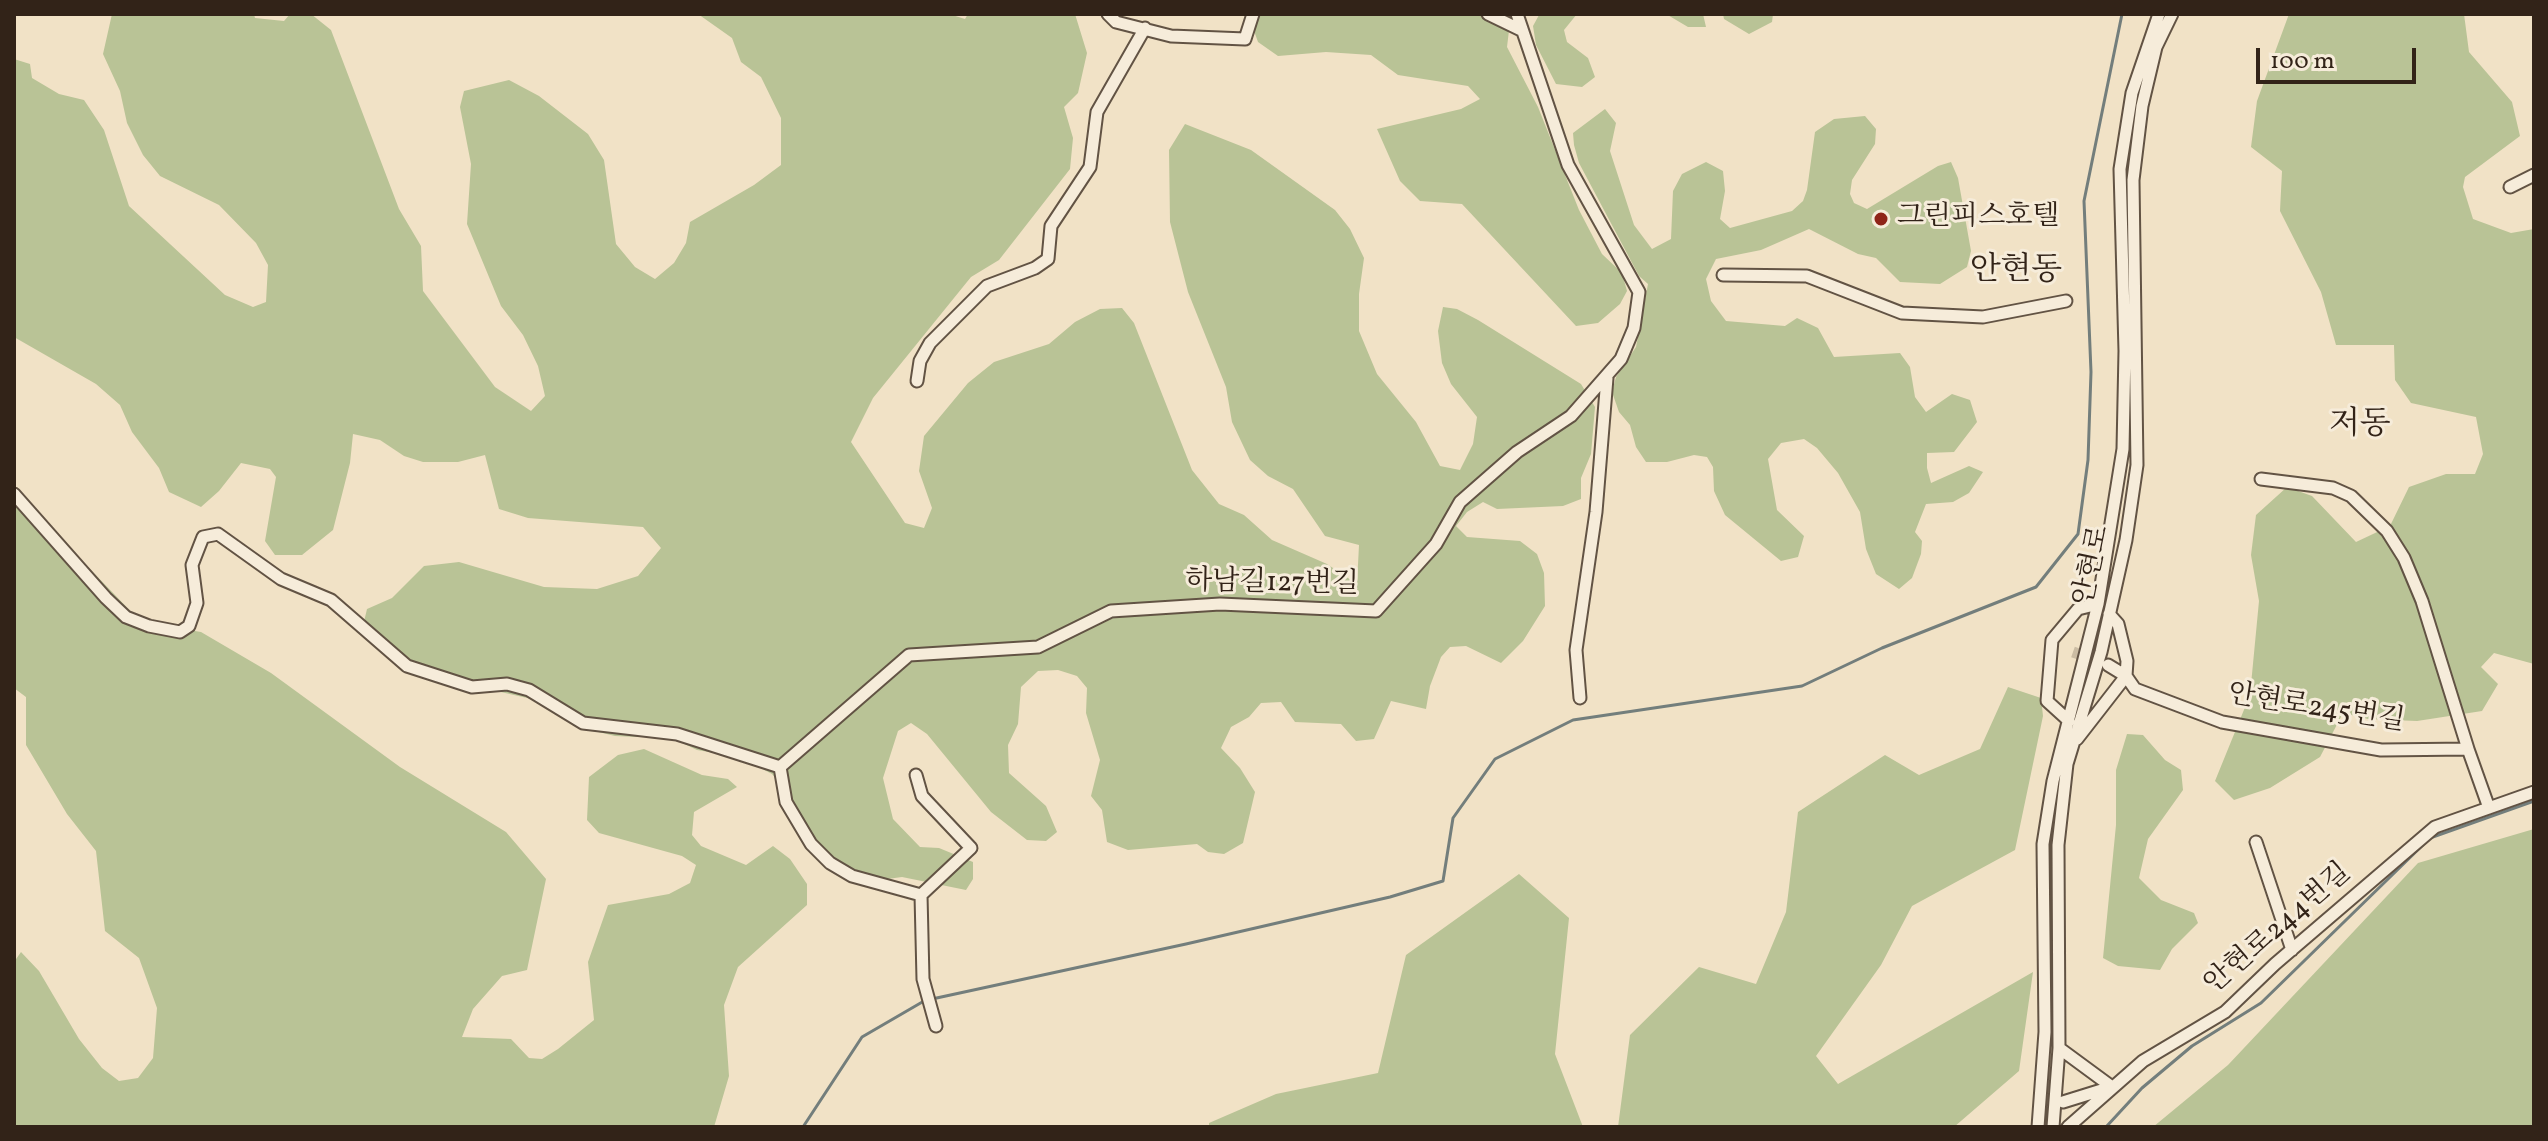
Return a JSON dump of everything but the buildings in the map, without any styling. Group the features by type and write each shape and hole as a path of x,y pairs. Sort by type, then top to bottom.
{"street":[{"path":"1108,14 1116,22 1171,36 1245,39 1253,14"},
{"path":"1488,14 1521,30"},
{"name":"하남길127번길","path":"780,767 909,655 1038,647 1111,611 1220,604 1376,611 1436,544 1460,502 1517,452 1571,416 1621,359 1634,328 1639,292 1568,165 1517,14"},
{"name":"안현로","path":"2038,1127 2045,1032 2043,844 2053,781 2098,604 2123,449 2125,351 2120,169 2132,93 2159,14"},
{"name":"안현로","path":"2053,1127 2059,1048 2058,845 2067,764 2109,614 2137,465 2133,180 2142,106 2156,47 2172,14"},
{"path":"917,381 920,361 930,343 987,286 1035,268 1048,259 1051,226 1090,167 1097,112 1145,28"},
{"path":"2510,187 2534,175"},
{"path":"1723,275 1807,276 1902,313 1983,317 2066,301"},
{"path":"1580,698 1576,650 1596,512 1607,378"},
{"path":"2261,479 2333,488 2351,496 2387,531 2404,558 2422,601 2489,808"},
{"path":"14,494 126,617 149,626 180,632 189,626 197,603 192,565 203,537 218,534 281,579 331,600 407,666 472,687 507,684 529,690 583,723 677,734 780,767 786,802 811,844 830,863 852,876 886,882 921,895"},
{"path":"2069,721 2047,701 2052,640 2078,609 2098,604"},
{"path":"2074,742 2094,721 2126,676 2127,661 2118,624 2109,614"},
{"name":"안현로245번길","path":"2108,665 2126,676 2135,689 2222,722 2381,750 2468,749"},
{"path":"916,775 922,796 971,848 921,895 923,979 936,1026"},
{"name":"안현로244번길","path":"2068,1127 2143,1061 2225,1012 2435,827 2534,792"},
{"path":"2256,842 2292,950"},
{"path":"2059,1048 2112,1087"},
{"path":"2063,1102 2112,1087"}],"green space":[{"path":"112,14 254,14 255,18 284,21 290,14 311,14 331,30 399,209 421,246 423,291 495,387 531,411 545,396 538,366 523,335 501,306 467,224 471,164 460,107 464,91 509,80 539,96 588,134 604,160 616,244 635,267 655,279 674,263 686,243 690,222 754,185 781,165 781,118 761,77 741,62 732,38 698,14 949,14 965,19 968,14 1075,14 1087,53 1078,93 1064,107 1073,138 1070,169 999,260 971,277 873,398 851,442 905,523 924,528 932,508 919,471 924,436 968,383 994,362 1049,344 1075,322 1100,309 1122,308 1134,323 1192,470 1219,504 1244,515 1272,540 1327,564 1357,584 1359,545 1325,536 1293,489 1268,476 1250,460 1232,422 1226,387 1188,292 1170,222 1169,150 1185,124 1251,150 1335,210 1350,229 1364,258 1359,294 1359,331 1377,374 1416,422 1440,466 1460,470 1473,444 1477,417 1451,384 1442,363 1438,331 1443,307 1457,309 1478,320 1581,384 1595,407 1591,454 1581,478 1581,499 1563,506 1497,509 1483,502 1467,512 1456,526 1467,537 1520,541 1537,554 1544,573 1545,606 1523,641 1501,663 1466,646 1450,647 1441,657 1430,686 1426,709 1391,701 1374,739 1356,741 1341,724 1295,722 1281,702 1261,703 1249,717 1231,727 1221,748 1240,768 1255,792 1243,843 1224,854 1208,852 1197,844 1128,850 1107,842 1102,810 1091,796 1100,760 1086,713 1087,688 1077,676 1058,670 1038,671 1021,687 1018,724 1008,745 1009,773 1046,806 1057,832 1046,841 1027,840 991,812 927,734 911,723 898,731 883,778 893,819 920,847 939,848 973,862 973,879 966,890 902,877 858,883 818,849 788,793 772,774 739,757 697,750 657,731 637,737 615,736 582,728 536,700 492,690 460,690 427,679 400,667 379,651 363,626 367,609 392,598 424,566 459,562 544,587 597,589 638,576 661,548 643,527 528,518 499,509 485,455 458,462 423,462 404,456 380,440 353,434 350,463 333,530 302,555 275,555 265,541 276,477 270,469 241,463 219,491 201,507 169,492 159,468 132,432 120,405 96,384 14,337 14,59 30,64 32,78 59,94 84,100 104,130 129,206 225,295 253,307 266,302 268,265 256,243 219,205 160,176 143,155 127,123 120,91 103,54"},
{"path":"1248,14 1511,14 1507,47 1538,107 1579,210 1602,254 1622,273 1627,291 1620,304 1598,323 1576,326 1462,204 1420,201 1400,181 1377,129 1461,109 1480,99 1468,86 1398,75 1371,55 1326,52 1278,56 1258,42"},
{"path":"1577,14 1564,30 1567,42 1588,58 1595,77 1582,87 1556,84 1536,45 1533,26 1539,15"},
{"path":"1666,14 1703,14 1706,27 1688,27"},
{"path":"1723,14 1773,14 1772,22 1749,34 1724,19"},
{"path":"2289,14 2464,14 2469,52 2512,102 2520,136 2465,177 2463,187 2473,219 2511,233 2534,229 2534,664 2494,653 2481,667 2498,684 2482,711 2417,721 2368,719 2343,713 2320,757 2270,788 2234,800 2215,781 2250,695 2259,601 2251,555 2256,515 2287,487 2312,496 2356,542 2390,526 2409,487 2446,474 2475,474 2483,454 2476,417 2411,403 2395,380 2394,345 2336,345 2321,292 2280,211 2282,171 2251,147 2257,101"},
{"path":"1605,109 1616,123 1610,151 1634,225 1652,249 1671,239 1673,191 1682,174 1706,162 1723,171 1725,191 1720,219 1730,228 1792,211 1803,201 1807,190 1815,132 1834,119 1865,116 1876,129 1875,144 1852,180 1850,194 1854,203 1867,209 1938,166 1951,162 1958,178 1971,251 1967,267 1940,284 1900,282 1876,258 1858,254 1809,229 1761,250 1716,259 1706,279 1711,301 1726,321 1785,326 1797,318 1818,328 1834,357 1900,353 1910,367 1915,397 1926,412 1952,394 1970,400 1977,422 1954,452 1927,453 1927,468 1931,483 1969,466 1983,472 1969,493 1953,502 1926,504 1915,532 1922,541 1921,554 1912,578 1899,589 1876,574 1866,549 1860,512 1838,473 1817,448 1804,439 1781,443 1768,459 1777,510 1804,536 1798,557 1781,561 1725,515 1714,491 1713,467 1707,457 1694,455 1667,462 1646,462 1636,447 1630,425 1619,412 1612,392 1616,377 1636,347 1648,284 1639,276 1579,163 1574,145 1573,133"},
{"path":"14,490 141,622 201,632 271,673 400,767 506,832 546,879 527,970 502,976 473,1009 462,1037 511,1039 529,1058 542,1059 558,1049 594,1020 588,962 608,905 669,894 690,883 696,865 682,856 599,833 587,820 589,777 618,755 644,749 702,775 728,779 737,787 694,812 692,835 701,846 746,865 773,846 790,859 807,884 807,905 738,967 724,1005 729,1076 714,1127 14,1127 14,962 21,952 39,971 79,1039 102,1068 119,1081 138,1078 153,1058 157,1008 139,958 105,931 96,851 67,814 26,745 26,697 14,688"},
{"path":"2008,687 2041,698 2043,716 2015,850 1912,906 1881,965 1816,1056 1838,1084 2033,972 2019,1071 1954,1127 1618,1127 1630,1035 1699,967 1756,984 1786,912 1798,812 1885,755 1919,775 1980,749"},
{"path":"2127,734 2143,735 2165,760 2181,770 2183,790 2148,839 2139,878 2161,900 2194,913 2198,923 2172,949 2160,970 2118,966 2103,958 2116,825 2116,770"},
{"path":"2534,829 2534,1127 2153,1127 2228,1065 2418,863"},
{"path":"1519,874 1569,918 1555,1054 1583,1127 1209,1127 1209,1123 1276,1094 1378,1073 1406,955"}],"waterway":[{"path":"932,999 1390,897 1443,881 1453,818 1495,759 1573,720 1802,686 1882,648 2036,587 2078,534 2088,460 2091,372 2084,201 2122,14"},
{"path":"2106,1127 2142,1088 2192,1046 2261,1003 2430,838 2534,801"},
{"path":"803,1127 862,1037 924,1001"}],"tunnel":[{"path":"2073,652 2093,659"}],"place":[{"name":"그린피스호텔","path":"1881,219"}],"district":[{"name":"안현동","path":"2016,273"},
{"name":"저동","path":"2360,427"}]}
